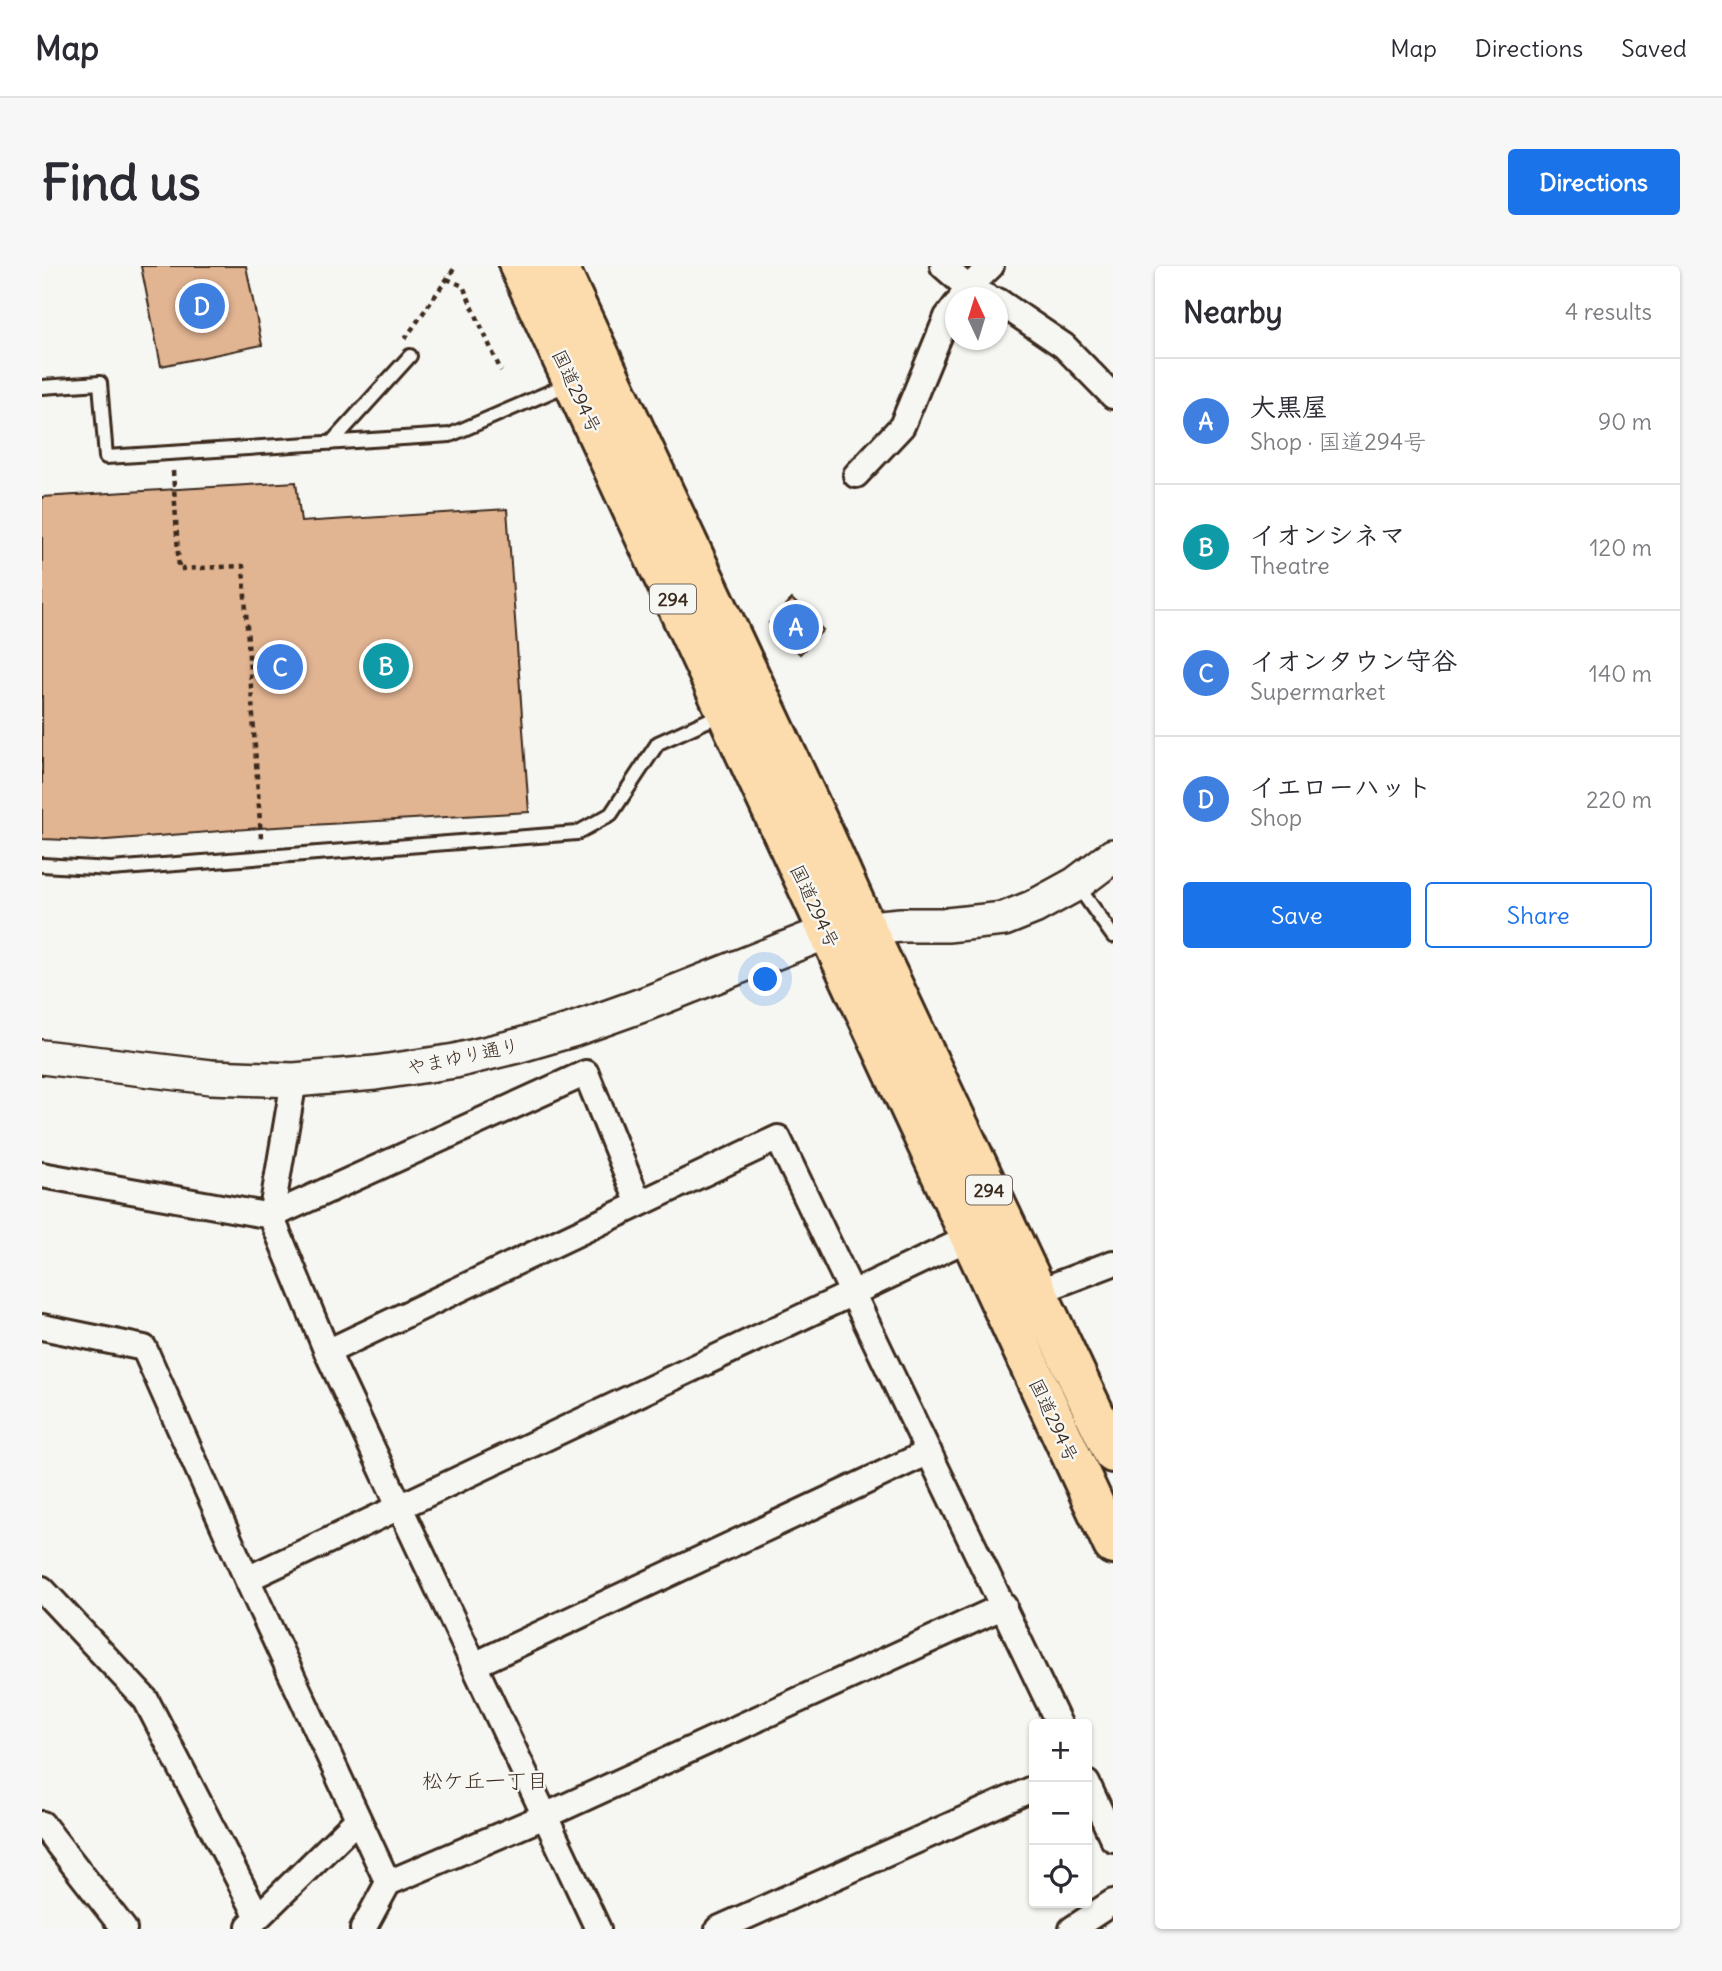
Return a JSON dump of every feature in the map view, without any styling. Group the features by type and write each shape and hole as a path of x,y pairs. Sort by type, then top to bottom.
{"highway":[{"name":"国道294号","path":"519,266 1113,1545"},
{"name":"国道294号","path":"558,266 1113,1453"}],"street":[{"path":"943,266 960,287"},
{"path":"975,287 991,266"},
{"path":"1008,308 1063,346 1113,396"},
{"path":"856,475 902,426 945,322"},
{"name":"やまゆり通り","path":"42,1057 211,1077 294,1080 375,1073 455,1061 572,1030 827,932 1004,919 1034,907 1076,884 1113,856"},
{"path":"42,1175 271,1216 586,1073 639,1204"},
{"path":"294,1080 271,1216 327,1352 598,1929"},
{"path":"327,1352 778,1138 1057,1719"},
{"path":"247,1578 969,1238"},
{"path":"1037,1292 1113,1262"},
{"path":"42,1327 144,1348 388,1883"},
{"path":"474,1665 929,1452"},
{"path":"42,1589 146,1700 252,1923 358,1819"},
{"path":"363,1929 388,1883 545,1816 1004,1606"},
{"path":"718,1929 1029,1790"},
{"path":"1092,1794 1113,1839"},
{"path":"42,1824 124,1929"},
{"path":"1072,1929 1113,1902"}],"lane":[{"path":"331,443 410,356"},
{"path":"42,387 100,383 106,457 450,435 573,383"},
{"path":"42,865 111,869 577,833 611,814 657,743 725,712"},
{"path":"1076,884 1113,936"}],"path":[{"path":"410,356 405,339 456,266"},
{"path":"447,279 463,286 502,371"},
{"path":"174,490 180,569 243,566 260,828"}],"building":[{"path":"141,266 246,266 262,345 161,366"},
{"path":"296,482 301,522 507,509 529,812 94,841 42,839 42,497"},
{"path":"792,599 823,630 800,654 769,623"}],"place":[{"name":"イエローハット","path":"202,306"},
{"name":"大黒屋","path":"796,627"},
{"name":"イオンシネマ","path":"386,666"},
{"name":"イオンタウン守谷","path":"280,667"}],"district":[{"name":"松ケ丘一丁目","path":"485,1780"}]}
